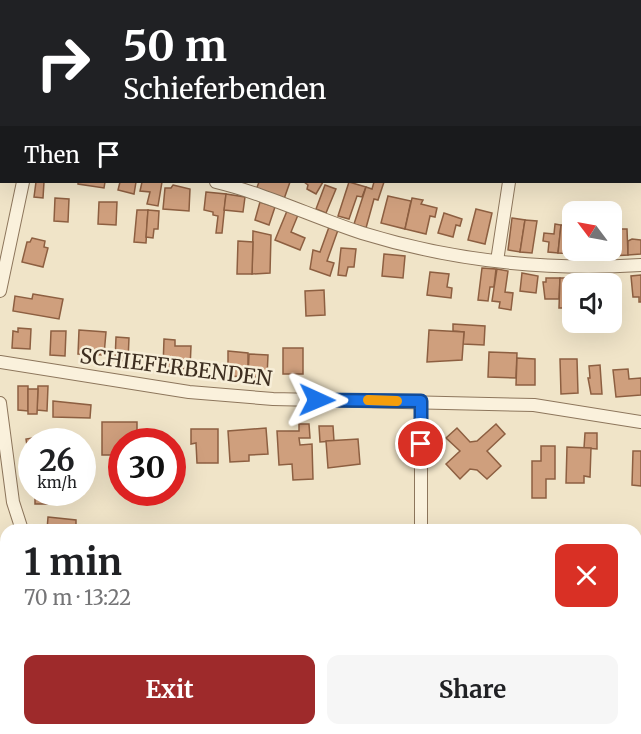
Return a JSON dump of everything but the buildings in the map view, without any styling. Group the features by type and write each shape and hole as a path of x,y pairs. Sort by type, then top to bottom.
{"street":[{"path":"0,291 23,183"},
{"path":"220,183 247,190 360,232 407,245 497,261 556,268 641,265"},
{"path":"497,261 509,183"},
{"name":"SCHIEFERBENDEN","path":"0,362 189,392 273,399 542,405 641,422"},
{"path":"421,401 421,524"},
{"path":"0,403 13,502 20,524"}],"slow traffic":[{"path":"368,400 397,401"}],"route":[{"path":"317,400 421,401 421,444"}]}
